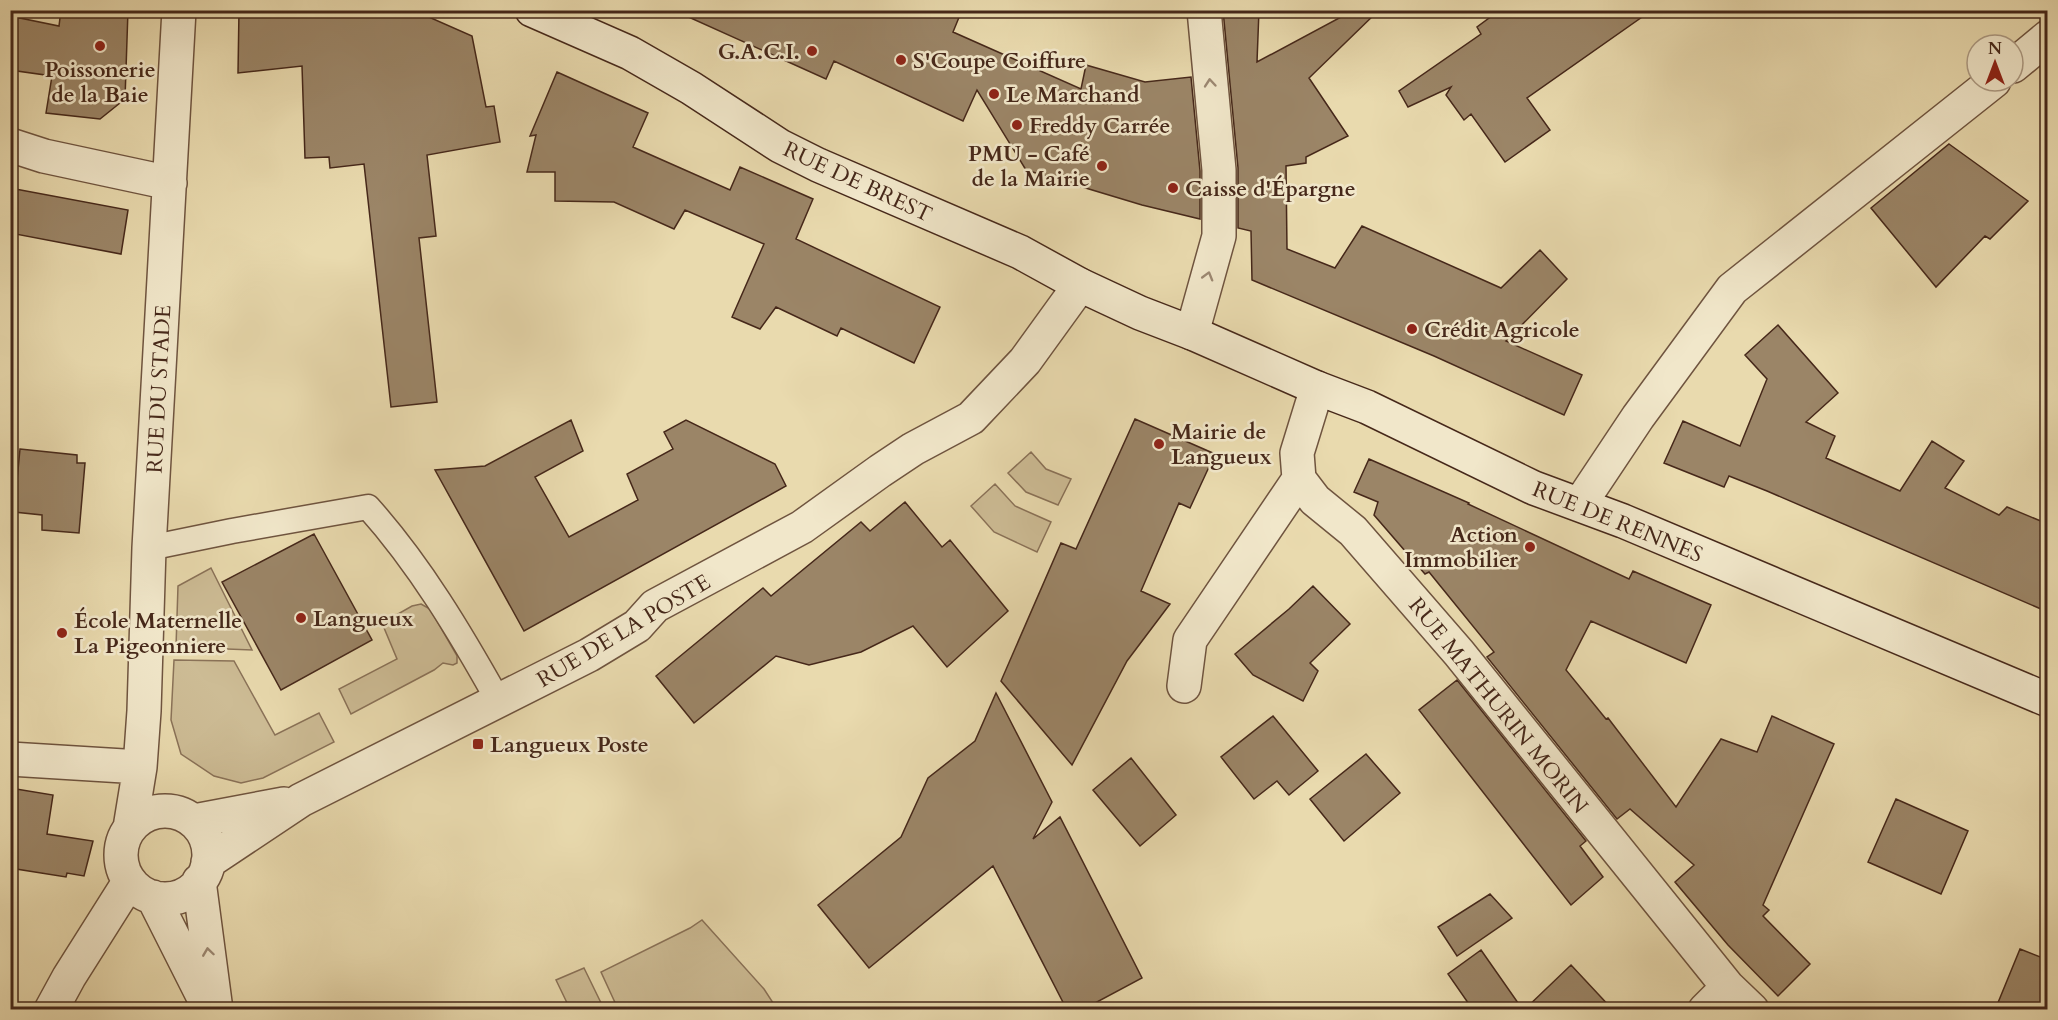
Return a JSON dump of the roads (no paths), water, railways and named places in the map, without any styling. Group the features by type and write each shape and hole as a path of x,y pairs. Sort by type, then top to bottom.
{"street":[{"name":"RUE DU STADE","path":"130,828 140,767 144,711 148,548 179,10"},
{"name":"RUE DE BREST","path":"532,10 630,52 780,146 818,165 1020,252 1080,285 1140,313 1192,333"},
{"path":"1192,333 1219,237 1219,170 1204,10"},
{"path":"2025,56 2048,37"},
{"path":"1580,504 1638,417 1732,289 1979,93"},
{"path":"10,145 44,156 170,183"},
{"name":"RUE DE LA POSTE","path":"203,872 301,801 589,655 638,626 655,606 802,527 913,449 971,418 1025,361 1080,285"},
{"name":"RUE DE RENNES","path":"1192,333 1317,388 1367,407 1534,488 1580,504 2048,700"},
{"path":"1184,686 1190,640 1299,479 1298,453 1317,388"},
{"name":"RUE MATHURIN MORIN","path":"1299,479 1315,500 1353,531 1459,653 1728,987 1752,1010"},
{"path":"10,759 140,767 182,817 204,834 208,849 203,872 216,1010"},
{"name":"RUE DE LA POSTE","path":"182,817 301,801"},
{"path":"182,817 154,813 141,818 130,828 123,840 121,854 123,869 141,890 210,1010"},
{"path":"141,890 168,899 182,895 194,887 203,872"},
{"path":"51,1010 69,976 141,890"},
{"path":"1705,1010 1728,987"}],"lane":[{"path":"148,548 368,507 398,540 469,647 499,702"}],"place":[{"name":"Poissonerie de la Baie","path":"100,46"},
{"name":"G.A.C.I.","path":"812,51"},
{"name":"S'Coupe Coiffure","path":"901,60"},
{"name":"Le Marchand","path":"994,94"},
{"name":"Freddy Carrée","path":"1017,125"},
{"name":"PMU - Café de la Mairie","path":"1102,166"},
{"name":"Caisse d'Épargne","path":"1173,188"},
{"name":"Crédit Agricole","path":"1412,329"},
{"name":"Mairie de Langueux","path":"1159,444"},
{"name":"Action Immobilier","path":"1530,547"},
{"name":"Langueux","path":"301,618"},
{"name":"École Maternelle La Pigeonniere","path":"62,633"},
{"name":"Langueux Poste","path":"478,744"}]}
